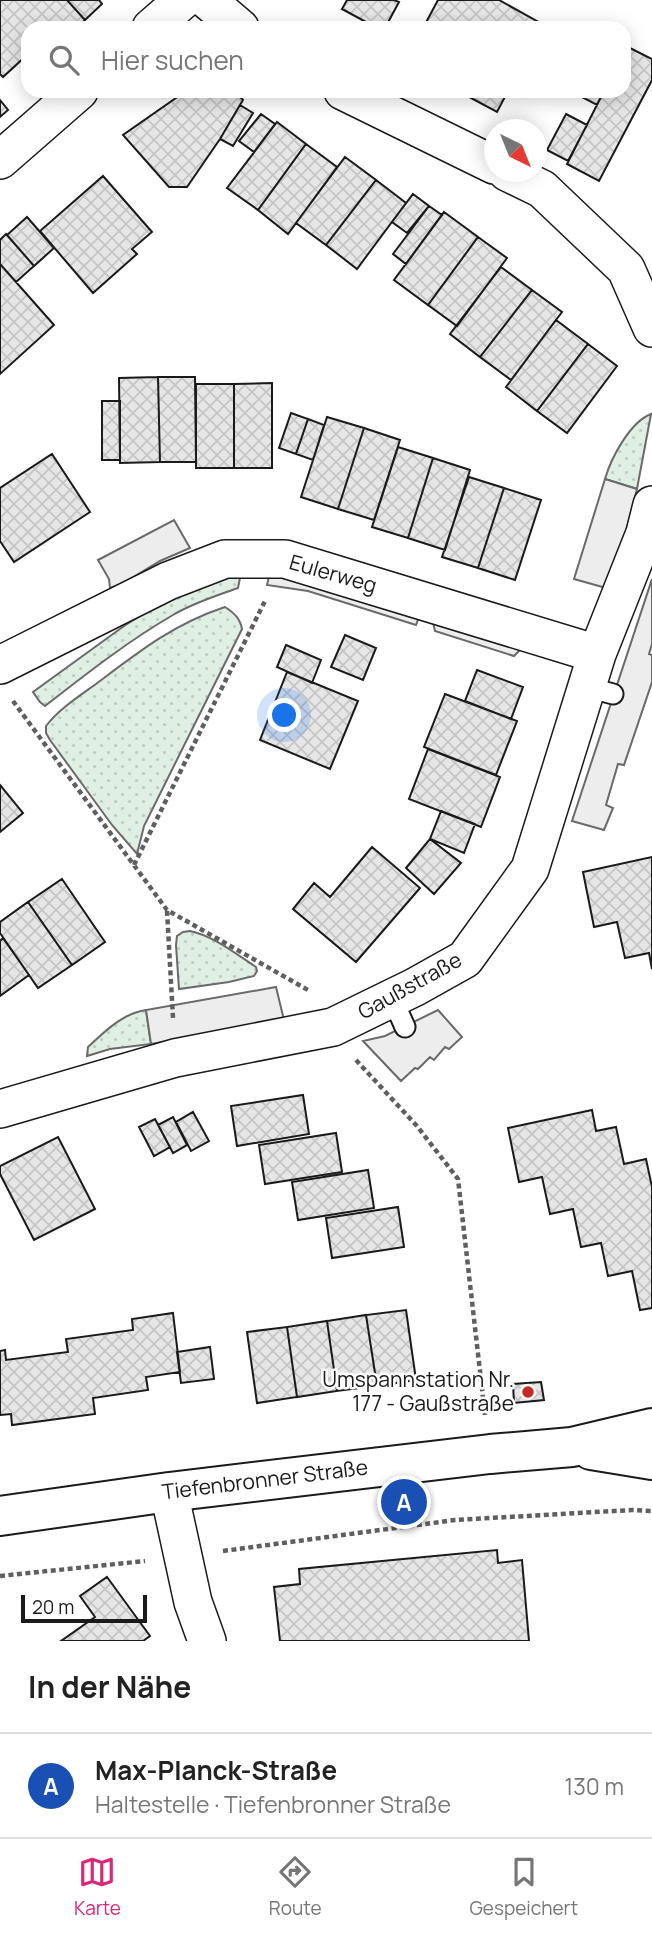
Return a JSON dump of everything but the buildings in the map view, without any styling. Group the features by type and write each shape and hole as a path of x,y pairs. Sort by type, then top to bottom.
{"street":[{"path":"159,21 183,0"},
{"path":"207,0 232,21"},
{"path":"0,160 71,98"},
{"path":"357,98 484,160"},
{"path":"529,182 542,188 626,270 652,328"},
{"name":"Gaußstraße","path":"0,1109 227,1040 333,1027 398,1013 465,959 530,869 599,678 641,523"},
{"name":"Eulerweg","path":"0,665 168,581 225,559 285,559 369,590 478,624 599,678"},
{"name":"Tiefenbronner Straße","path":"0,1516 169,1492 490,1454 572,1447 652,1428"},
{"name":"Tiefenbronner Straße","path":"572,1447 652,1460"},
{"path":"169,1492 193,1602 208,1641"}],"path":[{"path":"134,865 285,559"},
{"path":"167,910 175,1058"},
{"path":"0,1576 184,1556 454,1520 652,1511"}],"green space":[{"path":"651,414 637,489 605,479 617,451 629,433 643,418"},
{"path":"241,573 238,588 188,607 156,625 45,706 33,692 124,626 178,592"},
{"path":"225,607 236,616 242,629 144,826 137,854 112,825 50,740 46,726 71,702 145,648 175,629"},
{"path":"190,931 216,941 256,967 254,976 179,989 177,936"},
{"path":"146,1010 151,1044 110,1049 87,1056 88,1047 107,1029 129,1015"}],"shaded area":[{"path":"605,479 637,489 606,588 574,579"},
{"path":"174,520 190,548 110,588 109,579 98,560"},
{"path":"270,572 420,614 416,625 308,591 267,585"},
{"path":"652,579 652,644 649,654 652,655 652,682 624,765 618,764 606,805 613,808 604,830 572,821"},
{"path":"432,618 523,647 514,656 435,631"},
{"path":"276,987 284,1020 151,1044 146,1010"},
{"path":"438,1010 462,1037 449,1049 445,1047 434,1060 430,1057 401,1081 363,1041 385,1036"}],"place":[{"name":"Umspannstation Nr. 177 - Gaußstraße","path":"528,1392"},
{"name":"Max-Planck-Straße","path":"404,1502"}]}
